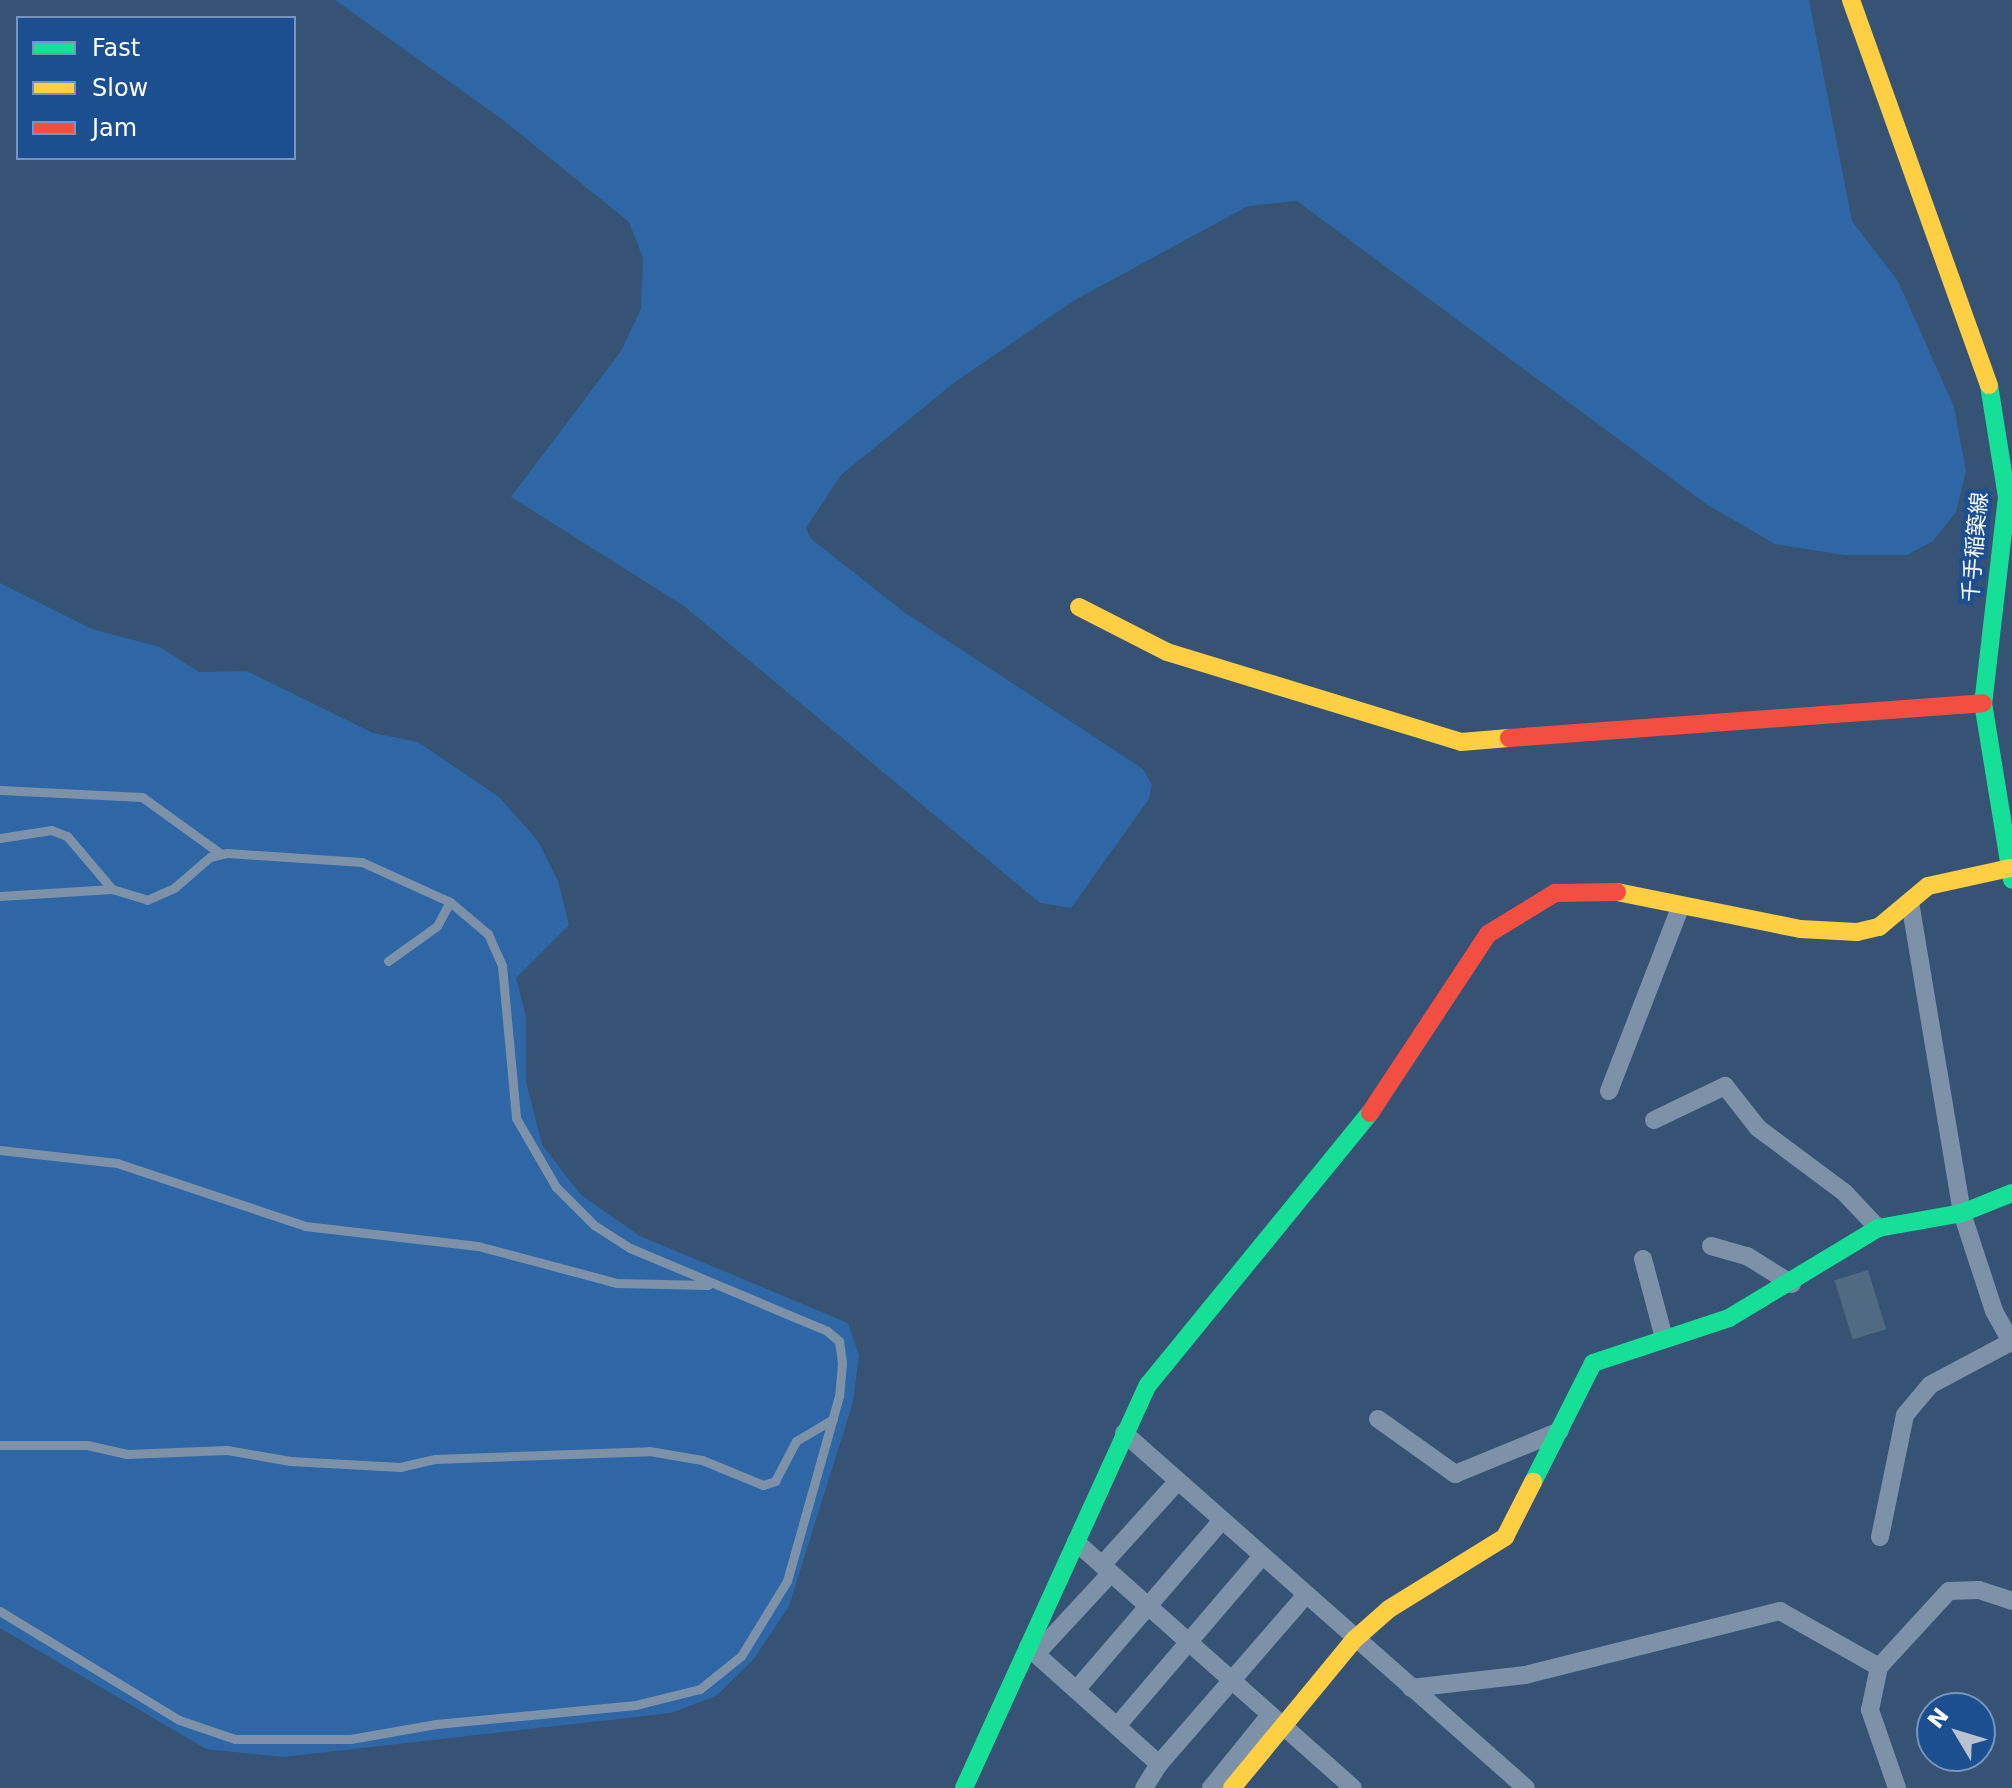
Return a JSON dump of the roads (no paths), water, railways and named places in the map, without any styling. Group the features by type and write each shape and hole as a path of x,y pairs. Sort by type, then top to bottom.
{"street":[{"name":"千手稲築線","path":"1851,0 1988,381 2001,440 2007,497 1983,703 2011,874"},
{"path":"1079,607 1167,652 1461,742 1983,703"},
{"path":"964,1788 1032,1651 1124,1433 1170,1354 1350,1144 1488,934 1555,893 1596,888 1838,934 1879,927 1928,886 2011,874"},
{"path":"1880,1537 1905,1415 1930,1385 2011,1343 1962,1213 1910,902"},
{"path":"1609,1091 1681,905"},
{"path":"1654,1120 1725,1086 1758,1128 1844,1192 1878,1228"},
{"path":"1211,1788 1355,1639 1389,1609 1505,1537 1593,1363 1729,1318 1792,1284 1878,1228 1962,1213 2012,1193"},
{"path":"1711,1246 1747,1256 1792,1284"},
{"path":"1643,1259 1664,1338"},
{"path":"1378,1419 1455,1474 1560,1431"},
{"path":"1124,1433 1526,1788"},
{"path":"1032,1651 1107,1569 1178,1481"},
{"path":"1076,1690 1222,1520"},
{"path":"1076,1542 1353,1788"},
{"path":"1117,1726 1262,1556"},
{"path":"1897,1788 1870,1710 1879,1667 1949,1591 1979,1590 2012,1601"},
{"path":"1144,1788 1159,1764 1306,1595"},
{"path":"1411,1688 1525,1675 1780,1611 1879,1667"},
{"path":"1032,1651 1159,1764"},
{"path":"1232,1788 1276,1721"}],"lane":[{"path":"0,790 142,797 221,854 330,855 393,873 450,902 488,934 502,966 516,1118 533,1156 594,1225 658,1262 812,1322 839,1341 833,1419 805,1525 771,1616 720,1678 636,1705 350,1739 235,1739 179,1720 0,1611"},
{"path":"0,838 51,830 67,836 112,889"},
{"path":"0,896 112,889 158,898 221,854"},
{"path":"388,961 429,934 450,902"},
{"path":"0,1150 117,1163 305,1226 478,1246 650,1288 715,1285"},
{"path":"0,1445 87,1445 127,1454 227,1450 290,1461 400,1467 435,1459 649,1451 702,1460 763,1485 775,1481 796,1441 833,1419"}]}
